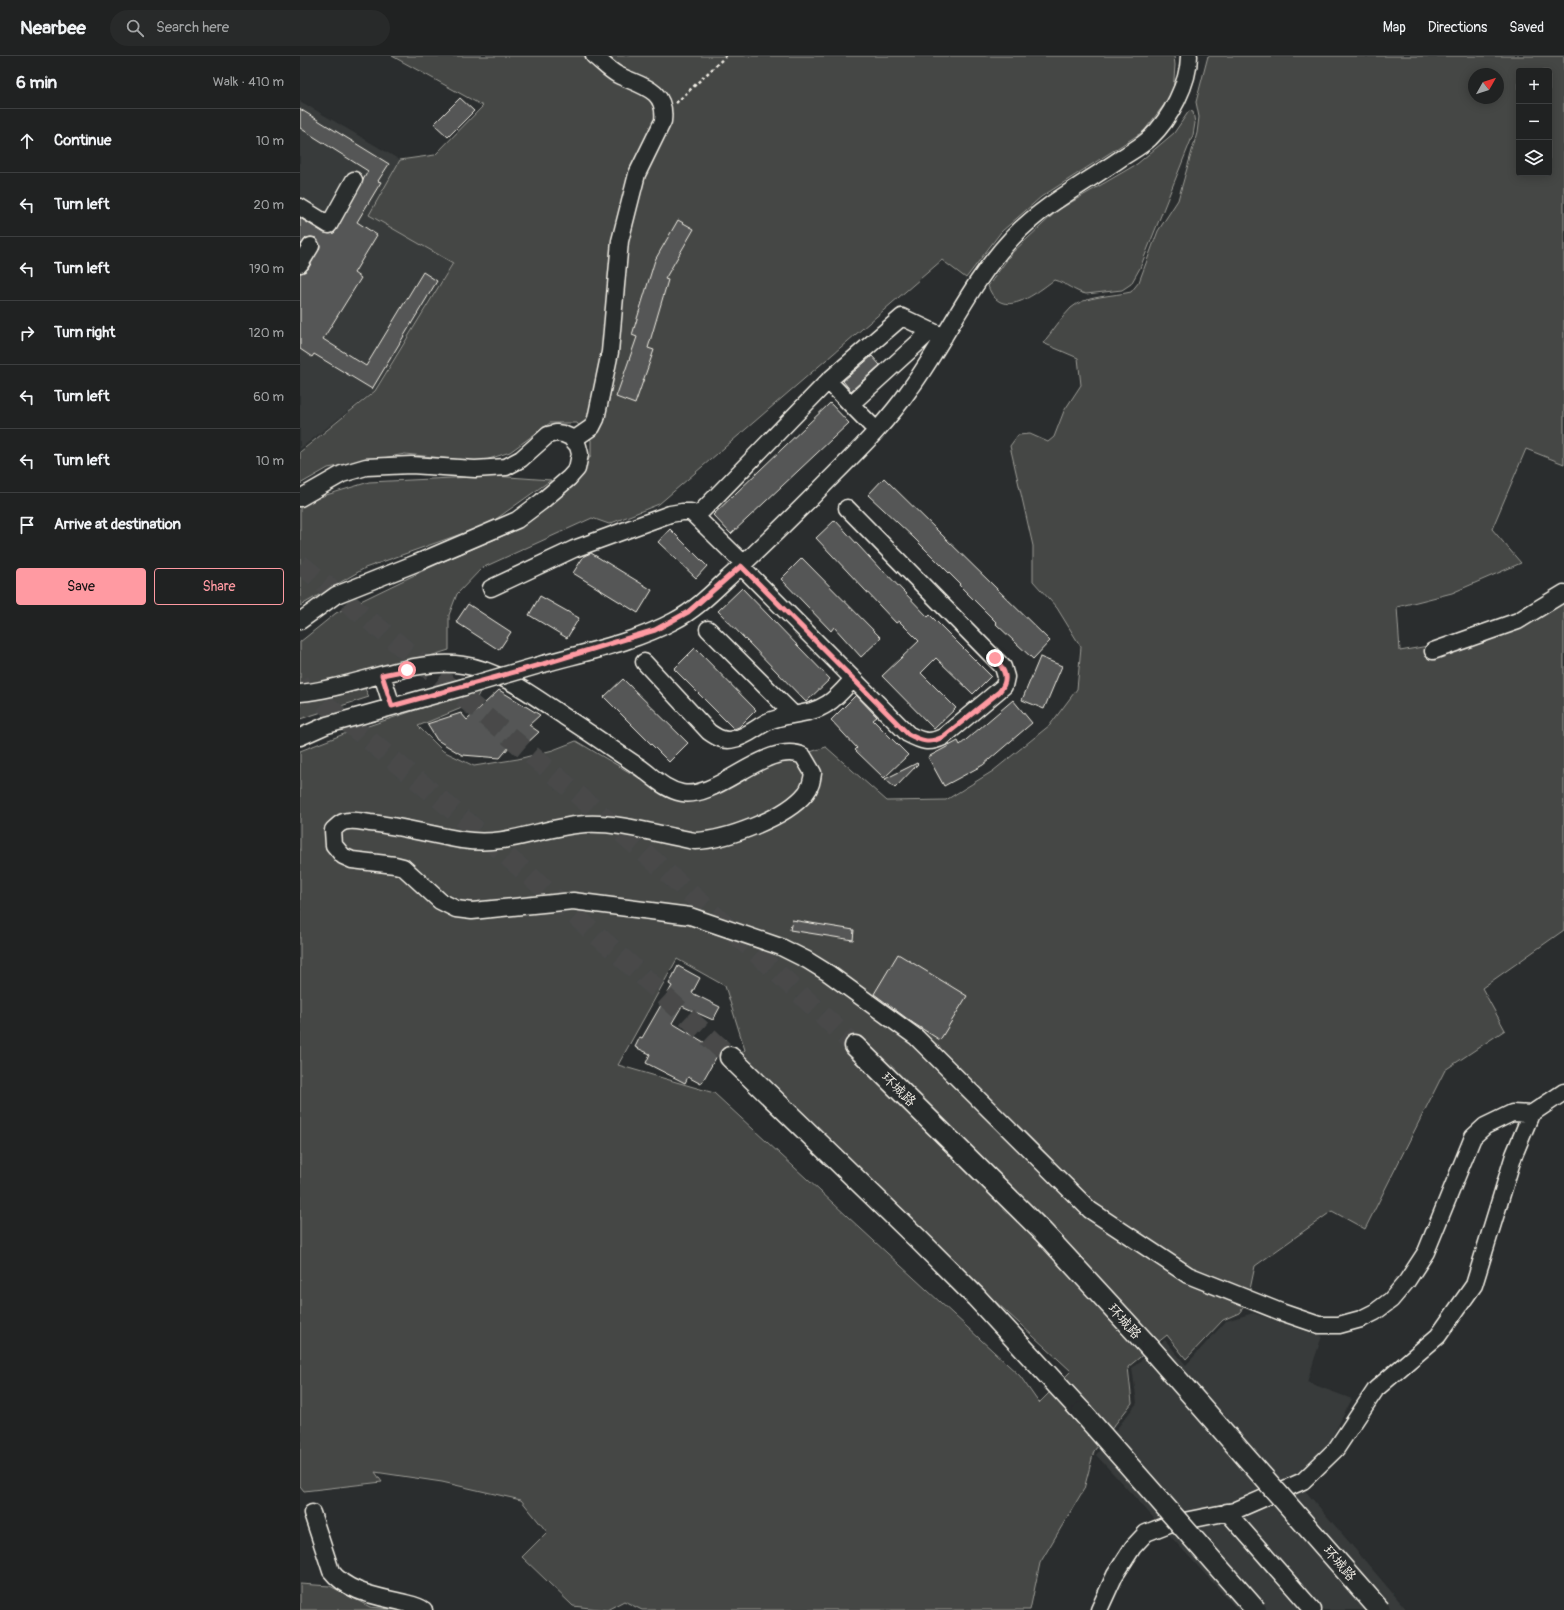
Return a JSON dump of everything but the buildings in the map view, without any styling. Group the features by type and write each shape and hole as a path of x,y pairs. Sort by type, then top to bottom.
{"main road":[{"name":"环城路","path":"855,1046 1043,1232 1151,1349 1380,1610"},
{"path":"730,1057 918,1239 981,1303 1082,1412 1256,1610"}],"street":[{"path":"573,440 592,427 596,419 610,352 620,241 635,181 663,121 664,114 662,103 652,90 618,75 594,56"},
{"path":"300,737 327,725 464,687 641,635 674,621 700,603 780,530 876,430 909,391 938,334 991,262 1014,235 1040,212 1064,194 1111,165 1151,137 1176,100 1189,64 1189,56"},
{"path":"300,207 329,225 354,180"},
{"path":"300,264 311,246"},
{"path":"696,517 828,381 902,317 938,334"},
{"path":"851,404 938,334"},
{"path":"828,381 876,430"},
{"path":"300,498 342,474 357,469 383,465 412,465 475,469 506,467 517,462 551,434 563,434 573,440 578,446 580,454 577,469 569,478 528,513 495,530 336,595 300,621"},
{"path":"491,588 574,549 670,514 691,512 908,734 919,740 928,742 943,737 999,692 1006,681 1002,667 995,658 847,508"},
{"path":"1433,651 1518,621 1564,593"},
{"path":"708,629 793,714"},
{"path":"644,662 709,732 721,739 734,739 768,722 793,714 814,711 835,698 853,679"},
{"path":"300,693 318,692 382,675 435,664 463,664 475,667 519,688 636,764 665,787 682,793 694,792 713,786 774,756 793,753 803,756 812,773 810,786 800,798 781,812 759,823 736,833 705,841 695,841 613,825 597,824 554,828 516,839 489,842 465,840 390,825 350,821 336,826 333,840 338,851 347,858 403,868 440,901 460,910 573,901 690,916 781,947 828,973 916,1037 1090,1210 1188,1275 1273,1309 1319,1325 1328,1326 1361,1319 1386,1304 1407,1280 1426,1252 1473,1137 1485,1126 1512,1113 1531,1114"},
{"path":"382,675 392,706"},
{"path":"1099,1610 1115,1575 1133,1547 1146,1533 1169,1524 1227,1512 1255,1503 1303,1482 1336,1450 1376,1389 1438,1336 1474,1286 1514,1155 1531,1114 1564,1092"},
{"path":"1227,1512 1313,1610"},
{"path":"312,1513 331,1571 337,1579 359,1591 424,1610"}],"path":[{"path":"664,114 726,56"}],"shaded area":[{"path":"392,56 1174,56 1175,65 1173,93 1144,131 1041,197 1001,232 966,278 942,260 659,504 609,524 592,518 482,568 457,594 449,615 449,650 360,678 369,697 300,719 300,642 336,613 437,564 514,531 575,485 591,455 591,440 577,423 550,423 510,452 480,462 405,454 328,468 300,484 300,452 375,391 453,263 369,215 400,160 435,155 483,106"},
{"path":"1208,56 1564,56 1564,464 1526,449 1492,529 1521,563 1452,593 1397,607 1400,651 1506,632 1564,597 1564,930 1482,988 1505,1030 1445,1070 1365,1229 1332,1211 1255,1266 1247,1303 1239,1313 1223,1320 1186,1359 1167,1335 1128,1367 1132,1403 1094,1451 1084,1489 1040,1563 1030,1610 642,1610 624,1601 607,1610 573,1606 522,1557 547,1532 521,1500 442,1482 375,1472 382,1482 304,1491 300,1486 300,751 344,734 482,688 474,703 418,726 443,751 474,766 518,759 553,750 576,741 670,796 826,747 887,801 946,800 993,771 1050,725 1077,689 1081,647 1057,608 1033,581 1033,546 1010,446 1018,435 1030,434 1048,442 1054,437 1064,411 1081,385 1078,358 1043,343 1071,308 1077,304 1100,297 1131,292 1139,282 1158,231 1178,200 1197,133 1199,117 1196,102","holes":["677,959 725,986 745,1050 733,1060 1071,1371 1039,1403 1020,1376 714,1093 618,1065"]},
{"path":"300,101 400,160 369,215 453,262 374,391 300,449"},
{"path":"1189,111 1193,112 1195,123 1193,135 1140,268 1131,284 1122,290 1086,294 1054,280 1038,292 1019,302 1010,304 1001,302 994,297 988,286 1012,253 1058,210 1137,164 1174,133"},
{"path":"494,476 551,480 489,524 365,568 300,606 300,503 369,482"},
{"path":"1253,1313 1322,1336 1307,1382 1352,1399 1323,1455 1297,1481 1407,1610 1238,1610 1096,1455 1137,1403 1132,1368 1165,1340 1186,1365 1226,1321"},
{"path":"300,1584 330,1586 370,1607 401,1610 300,1610"}],"tunnel":[{"path":"300,564 442,680 583,799 652,859 855,1046"},
{"path":"300,684 519,866 730,1057"}],"route":[{"path":"407,670 382,675 392,706 464,687 655,630 688,612 741,566 908,734 919,740 928,742 935,741 943,737 999,692 1004,686 1006,677 1002,667 995,658"}]}
